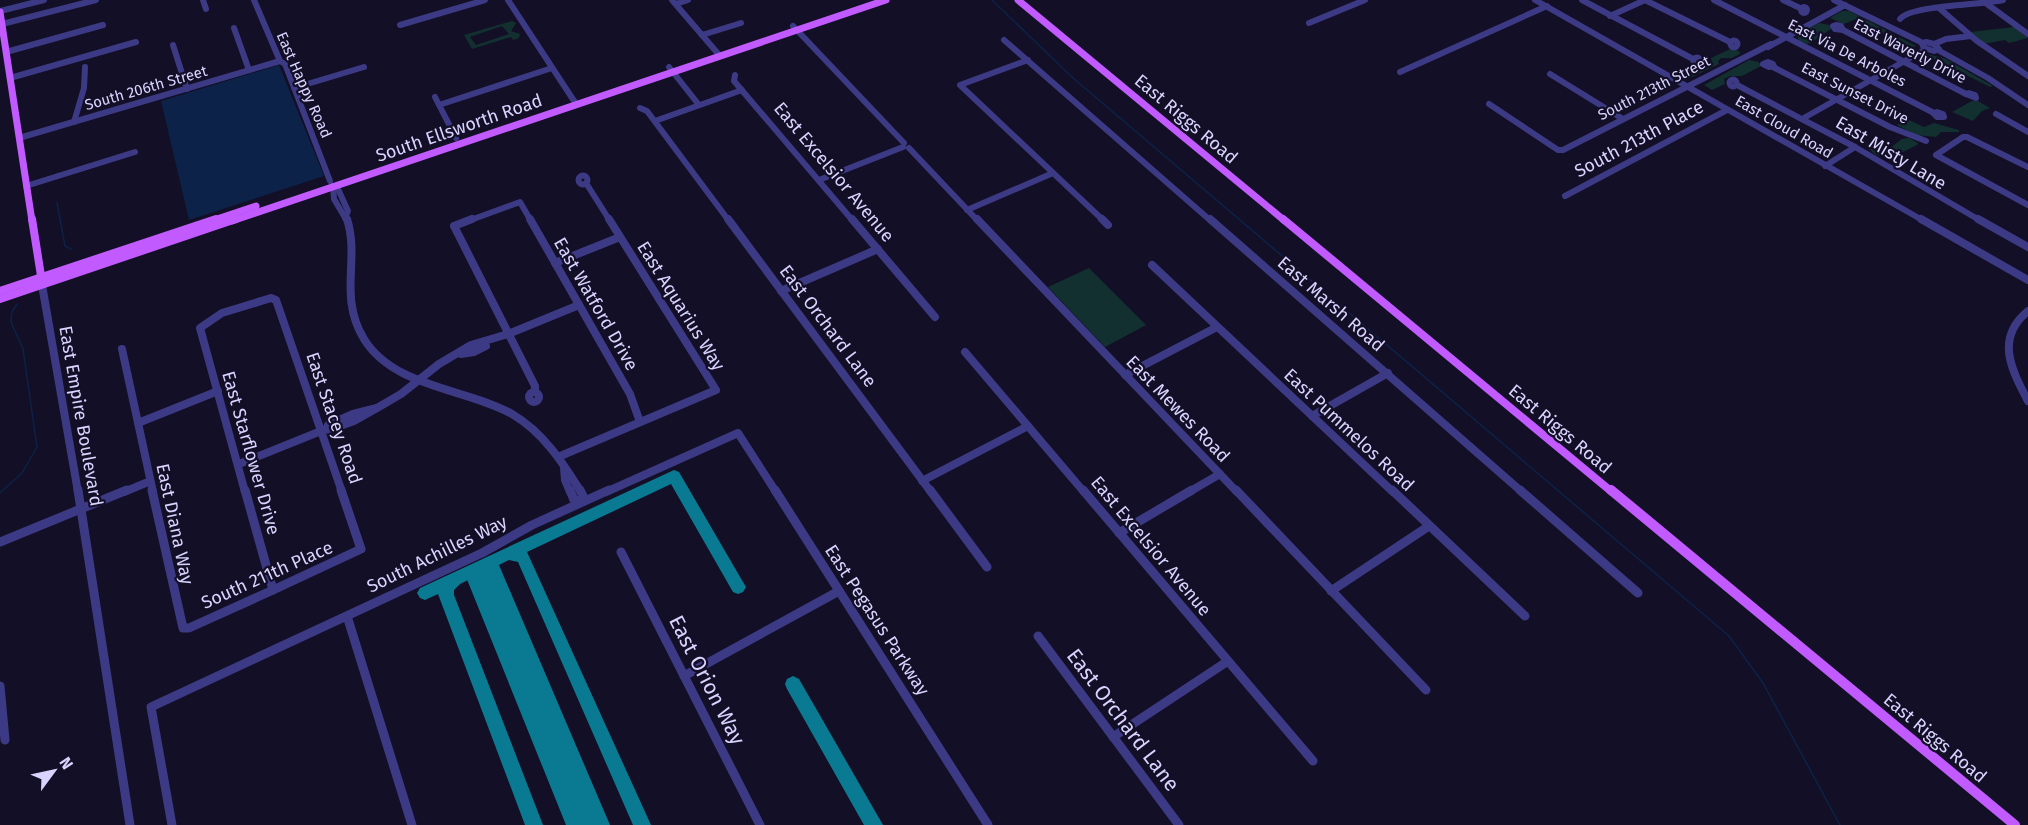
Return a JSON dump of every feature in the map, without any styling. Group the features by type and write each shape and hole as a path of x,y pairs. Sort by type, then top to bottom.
{"main road":[{"name":"South Ellsworth Road","path":"795,28 869,0"},
{"name":"South Ellsworth Road","path":"42,281 718,53 886,0"},
{"name":"East Riggs Road","path":"1018,0 2015,825"},
{"name":"East Riggs Road","path":"1027,0 1085,57"},
{"name":"East Empire Boulevard","path":"0,12 42,281"},
{"name":"South Ellsworth Road","path":"332,183 456,138 574,101"},
{"path":"0,291 42,281"},
{"path":"0,299 42,281"}],"street":[{"path":"0,12 44,0"},
{"path":"2,24 96,0"},
{"path":"203,0 206,9"},
{"name":"East Happy Road","path":"254,0 280,61 285,64 332,183"},
{"path":"400,25 485,0"},
{"path":"508,0 574,101"},
{"path":"674,2 688,0"},
{"path":"1309,23 1365,0"},
{"name":"East Cloud Road","path":"1535,0 2026,280"},
{"path":"1582,0 1693,59"},
{"path":"1610,16 1645,0 1730,42"},
{"name":"East Via De Arboles","path":"1714,0 1934,113"},
{"path":"1783,0 1800,8"},
{"path":"1834,0 1924,46 1936,47 2028,105"},
{"path":"1980,0 2028,34"},
{"path":"1900,19 1907,13 1987,4 2003,0"},
{"path":"674,2 718,53"},
{"name":"South 213th Street","path":"1489,104 1558,150 1563,150 1845,5"},
{"path":"1400,72 1546,6"},
{"path":"1939,8 1971,36 2028,76"},
{"path":"702,35 741,23"},
{"path":"6,52 103,25"},
{"path":"234,28 249,70"},
{"name":"East Mewes Road","path":"795,28 1426,690"},
{"name":"East Waverly Drive","path":"1843,30 1966,94"},
{"path":"1936,47 1946,39 1971,36"},
{"name":"East Marsh Road","path":"1004,40 1638,593"},
{"path":"10,78 136,42"},
{"path":"173,45 187,89"},
{"path":"1802,119 1902,62 1924,46"},
{"path":"1028,60 960,85 1108,225"},
{"name":"South 206th Street","path":"19,138 280,61"},
{"path":"74,122 84,88 85,67"},
{"path":"294,88 364,67"},
{"name":"East Sunset Drive","path":"1773,67 1890,127 1926,141"},
{"path":"439,105 552,68"},
{"path":"670,69 699,105"},
{"path":"1550,74 1623,119"},
{"name":"East Excelsior Avenue","path":"735,75 734,81 935,317"},
{"name":"East Misty Lane","path":"1737,85 1855,147 1937,197 2028,247"},
{"path":"655,121 742,90"},
{"path":"435,97 456,138"},
{"name":"East Orchard Lane","path":"640,108 647,111 655,121 987,567"},
{"name":"South 213th Place","path":"1565,196 1727,110"},
{"path":"1996,114 2028,132"},
{"path":"2027,165 1967,137 1963,137 1936,155 2028,205"},
{"path":"819,180 905,146"},
{"path":"1825,165 1855,147"},
{"path":"26,186 135,152"},
{"path":"967,210 1053,173"},
{"path":"332,183 331,191 340,213 345,218 350,238 350,296 355,320 369,346 402,372 418,380 512,414 540,435 558,458 564,468 565,480 574,500 580,502"},
{"name":"East Aquarius Way","path":"586,183 716,390 640,422"},
{"name":"East Watford Drive","path":"508,334 454,226 520,202 630,394 640,422"},
{"path":"555,263 620,237"},
{"path":"781,291 878,249"},
{"name":"East Pummelos Road","path":"1152,265 1525,616"},
{"name":"East Empire Boulevard","path":"42,281 81,509 130,825"},
{"name":"East Starflower Drive","path":"273,591 200,328 220,315 274,298"},
{"name":"East Stacey Road","path":"274,298 324,430 361,549"},
{"path":"239,464 324,430 328,425 377,408 401,394 439,364 455,355 579,305"},
{"path":"2028,311 2016,322 2008,341 2009,361 2028,402"},
{"path":"1125,375 1217,327"},
{"path":"508,334 535,386 535,392"},
{"name":"East Diana Way","path":"122,349 148,482 181,625 186,629"},
{"name":"East Excelsior Avenue","path":"964,352 1313,761"},
{"path":"1312,416 1388,373"},
{"path":"138,423 218,391"},
{"path":"558,458 599,437 640,422"},
{"path":"922,481 1028,426"},
{"name":"South Achilles Way","path":"172,825 151,707 482,553 522,530 580,502 738,433"},
{"name":"East Pegasus Parkway","path":"738,433 988,825"},
{"path":"1119,533 1220,474"},
{"path":"0,542 148,482"},
{"path":"1331,591 1429,526"},
{"name":"South 211th Place","path":"186,629 361,549"},
{"name":"East Orion Way","path":"621,552 760,825"},
{"path":"684,676 839,591"},
{"path":"347,616 412,825"},
{"name":"East Orchard Lane","path":"1038,636 1179,825"},
{"path":"1113,737 1228,662"},
{"path":"0,686 5,740"}],"green space":[{"path":"1842,11 1849,11 1916,46 1906,46 1856,19 1844,24 1830,18"},
{"path":"512,21 516,23 511,31 520,34 519,38 513,40 511,37 472,49 464,35","holes":["502,26 509,34 476,45 470,37"]},
{"path":"1819,23 1829,25 1831,29 1810,43 1799,41 1797,35"},
{"path":"2014,27 2028,38 2009,43 2005,40 1984,44 1970,32"},
{"path":"1730,49 1739,51 1740,54 1732,58 1721,58 1718,61 1719,64 1690,78 1683,74 1712,63 1711,58"},
{"path":"1928,54 1946,59 1993,86 1990,87"},
{"path":"1749,60 1759,62 1761,66 1742,76 1730,76 1724,79 1725,84 1712,90 1704,85"},
{"path":"1972,101 1978,101 1990,108 1982,111 1973,121 1952,112"},
{"path":"1907,119 1924,127 1934,123 1959,130 1959,132 1941,132 1936,137 1916,135 1897,125"},
{"path":"1909,138 1918,143 1917,145 1889,159 1874,154 1866,144 1874,140 1890,148 1902,139"},
{"path":"1089,268 1146,325 1105,347 1048,287"}],"water":[{"path":"279,65 324,176 189,220 161,101"}],"waterway":[{"path":"992,0 1073,78 1729,636 1763,683 1840,825"},
{"path":"57,203 65,246 71,249"},
{"path":"0,493 22,473 37,447 23,349 11,322 12,312 17,304"}],"taxiway":[{"path":"508,554 674,476 738,587"},
{"path":"425,593 508,554"},
{"path":"508,554 518,554 524,558 642,825"},
{"path":"454,580 447,587 446,595 534,825"},
{"path":"793,684 874,825"}],"runway":[{"path":"485,577 588,825"}]}
